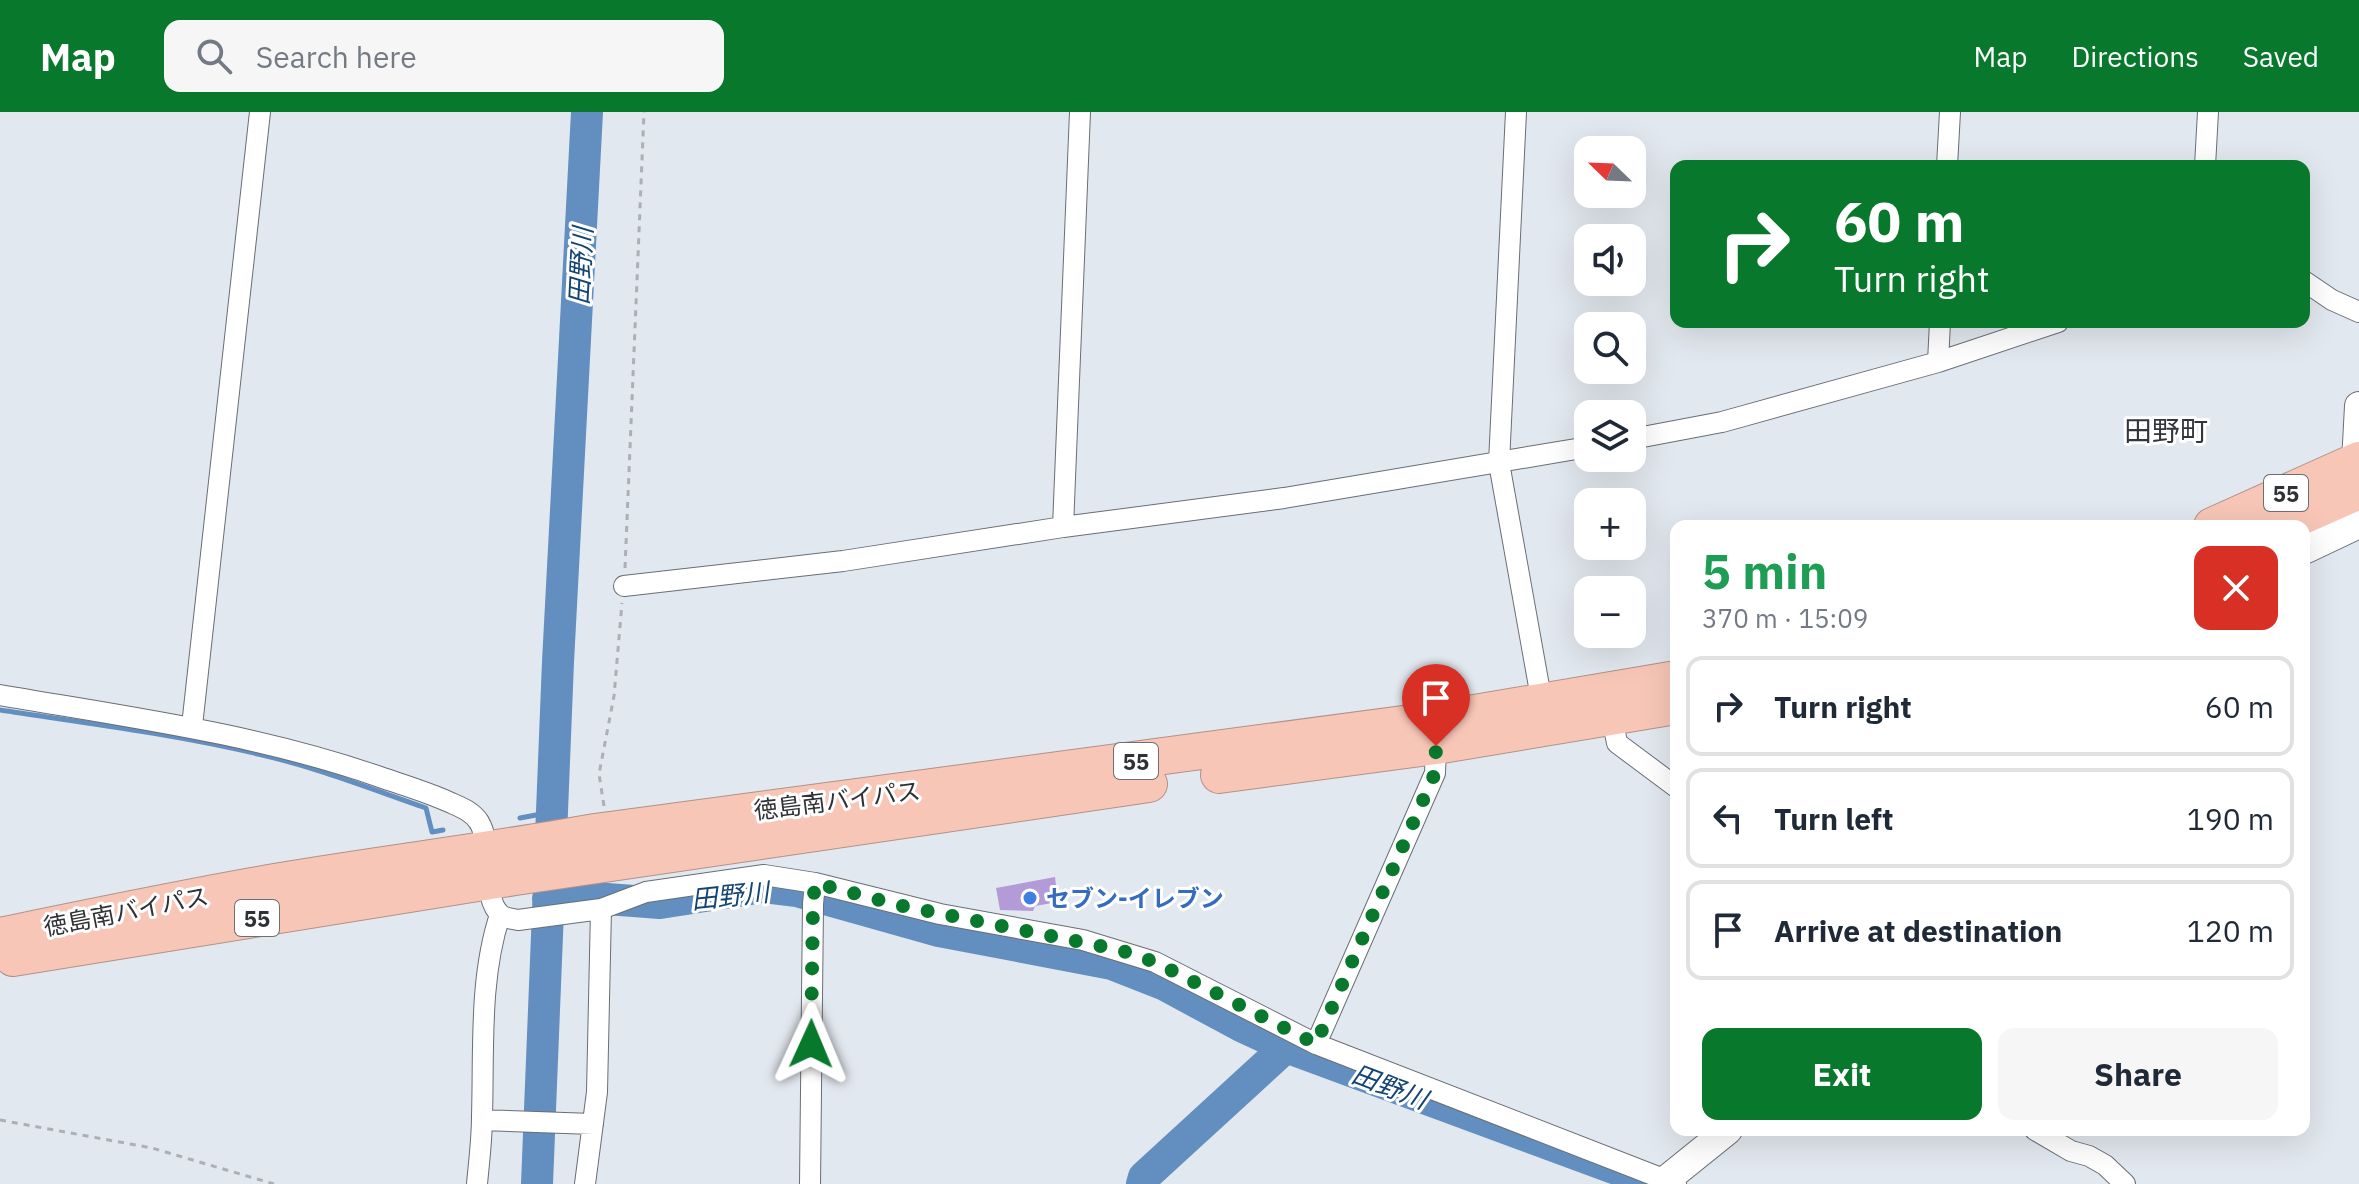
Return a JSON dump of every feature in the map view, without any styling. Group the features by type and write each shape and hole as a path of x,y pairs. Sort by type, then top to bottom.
{"highway":[{"name":"55","path":"2236,520 2358,489"},
{"name":"55","path":"2293,520 2358,489"},
{"name":"徳島南バイパス","path":"0,961 503,882 600,843 1542,703 1670,680"},
{"name":"徳島南バイパス","path":"600,843 1160,783 1436,746 1670,707"},
{"name":"徳島南バイパス","path":"0,936 277,882 503,882"}],"main road":[{"path":"2310,543 2358,489 2359,406"},
{"path":"1669,1182 1721,1136"}],"street":[{"path":"192,726 260,112"},
{"path":"1063,527 1080,112"},
{"path":"1516,112 1499,463 1542,703"},
{"path":"1947,160 1950,112"},
{"path":"2205,160 2208,112"},
{"path":"2310,285 2332,300 2359,312"},
{"path":"1938,362 1940,328"},
{"path":"1646,436 1722,422 1938,362 2040,328"},
{"path":"624,586 843,561 1063,527 1284,498 1574,450"},
{"path":"0,695 192,726 352,768 443,799 466,810 479,822 503,882 491,953 484,1024 489,1120 477,1184"},
{"path":"1612,717 1617,743 1670,783"},
{"path":"1316,1044 1435,773 1436,746"},
{"path":"503,882 596,910 646,892 764,875 814,892 898,905 1120,950 1155,962 1316,1044 1669,1182"},
{"path":"810,1184 814,892"},
{"path":"585,1184 585,1124 597,1092 596,910"},
{"path":"489,1120 585,1124"},
{"path":"2045,1136 2105,1165 2125,1184"}],"path":[{"path":"600,843 599,774 614,696 629,507 644,112"},
{"path":"0,1120 152,1148 274,1184"}],"building":[{"path":"1055,877 1058,902 1035,906 1033,911 1000,910 996,888"}],"waterway":[{"name":"田野川","path":"537,1184 558,662 587,112"},
{"path":"0,710 162,735 280,759 426,808 432,832 443,830"},
{"path":"520,818 552,812"},
{"name":"田野川","path":"548,899 660,903 763,887 797,891 939,931 1112,964 1163,984 1286,1047 1619,1170 1647,1184"},
{"path":"1142,1184 1144,1177 1286,1047"}],"place":[{"name":"セブン-イレブン","path":"1030,898"}],"district":[{"name":"田野町","path":"2166,430"}],"route":[{"path":"811,1044 815,883 898,905 1083,940 1120,950 1155,962 1316,1044 1435,773 1436,746"}]}
